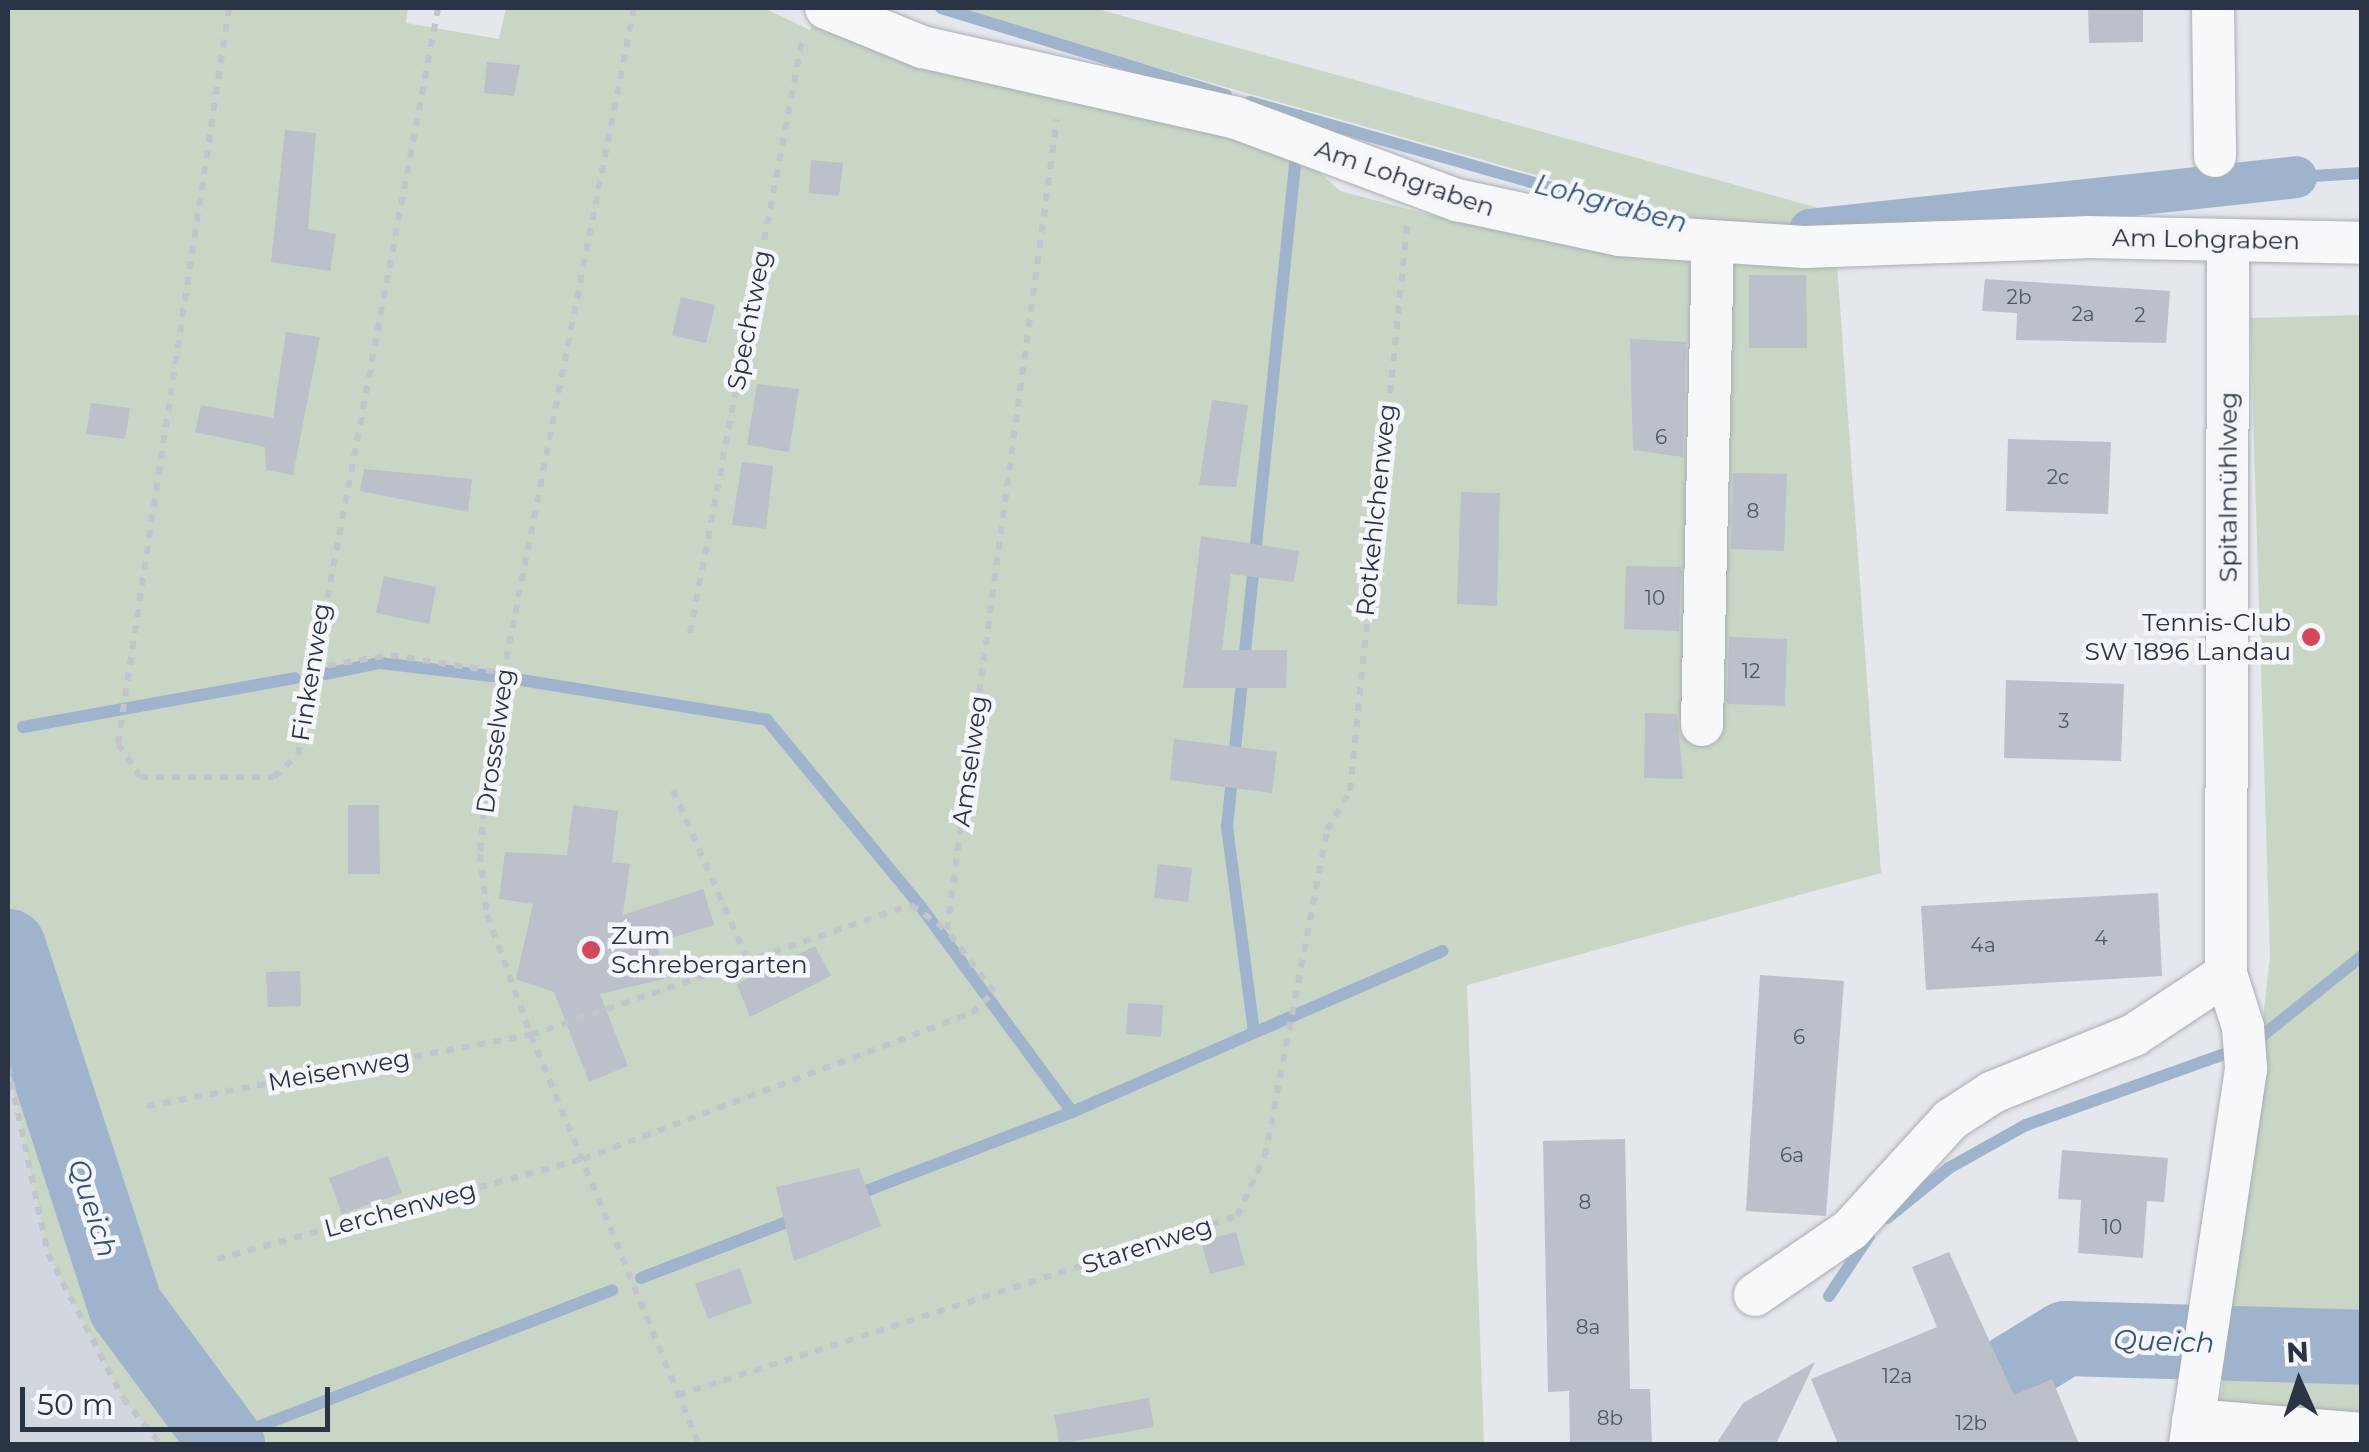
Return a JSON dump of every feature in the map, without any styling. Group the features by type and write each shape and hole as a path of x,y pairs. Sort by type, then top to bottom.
{"street":[{"path":"2214,8 2215,156"},
{"name":"Am Lohgraben","path":"815,17 922,47 1063,74 1236,118 1412,184 1509,214 1713,244 2228,240 2362,243"},
{"name":"Spitalmühlweg","path":"2193,1416 2205,1316 2242,1101 2244,1028 2226,974 2228,240"},
{"path":"1702,725 1713,244"},
{"path":"1756,1294 1850,1230 1950,1120 1993,1092 2134,1035 2226,974"},
{"path":"2193,1416 2362,1434"}],"path":[{"name":"Finkenweg","path":"229,8 118,744 125,764 140,777 274,777 298,755 438,8"},
{"name":"Drosselweg","path":"634,8 504,673 480,854 487,914 531,1035 699,1444"},
{"name":"Spechtweg","path":"690,633 815,17"},
{"name":"Amselweg","path":"945,929 1063,74"},
{"name":"Rotkehlchenweg","path":"1327,830 1350,791 1412,184"},
{"path":"312,668 391,655 504,673"},
{"path":"672,790 746,956"},
{"name":"Starenweg","path":"678,1395 1237,1216 1265,1156 1282,1048 1327,830"},
{"name":"Meisenweg","path":"147,1106 531,1035 746,956 910,906 945,929"},
{"path":"583,1158 972,1013 994,992 945,929"},
{"path":"8,1066 48,1254 123,1398 160,1444"},
{"name":"Lerchenweg","path":"217,1259 583,1158"}],"shaded area":[{"path":"8,1066 48,1254 123,1398 160,1444 8,1444"}],"green space":[{"path":"8,8 408,8 406,23 499,39 506,8 764,8 810,30 814,13 1288,143 1340,191 1465,224 1837,265 1881,873 1467,985 1484,1444 160,1444 123,1398 48,1254 8,1066"},
{"path":"948,8 1094,8 1833,212 1834,230 1690,219"},
{"name":"Tennis-Club SW 1896 Landau","path":"2361,315 2361,1444 2216,1444 2270,956 2250,318"}],"building":[{"path":"2088,8 2143,8 2143,42 2089,43"},
{"path":"487,62 520,65 514,96 484,93"},
{"path":"285,130 316,133 308,229 336,234 330,271 271,262"},
{"path":"811,160 843,163 839,196 809,193"},
{"path":"1749,275 1806,275 1807,348 1749,348"},
{"path":"1985,279 2170,291 2166,343 2016,340 2017,313 1982,311"},
{"path":"681,297 715,305 706,343 672,335"},
{"path":"286,332 320,337 293,475 266,470 265,447 195,432 201,405 273,418"},
{"path":"1630,339 1686,342 1683,457 1633,450"},
{"path":"757,384 799,389 789,452 747,445"},
{"path":"1212,400 1248,405 1236,487 1199,485"},
{"path":"91,403 130,408 125,439 86,434"},
{"path":"2008,439 2111,442 2108,514 2006,511"},
{"path":"742,462 773,466 766,529 732,525"},
{"path":"364,469 472,479 468,512 360,491"},
{"path":"1733,473 1787,474 1784,551 1731,549"},
{"path":"1461,492 1500,493 1497,606 1457,604"},
{"path":"1201,536 1299,551 1294,582 1231,574 1222,650 1287,650 1286,688 1183,688"},
{"path":"1626,566 1681,567 1679,631 1624,629"},
{"path":"384,576 436,587 429,624 376,613"},
{"path":"1729,637 1787,639 1785,706 1727,704"},
{"path":"2006,680 2124,684 2121,761 2004,758"},
{"path":"1645,713 1677,714 1683,779 1644,778"},
{"path":"1174,739 1277,752 1272,793 1170,780"},
{"path":"348,805 379,805 380,874 348,874"},
{"path":"573,805 618,811 612,862 630,864 623,915 703,889 714,925 657,942 664,979 600,994 628,1066 589,1082 554,992 516,979 533,904 499,899 505,852 567,855"},
{"path":"1158,864 1192,868 1188,902 1154,898"},
{"path":"2158,893 2162,976 1926,990 1921,906"},
{"path":"815,946 831,976 750,1017 737,984"},
{"path":"300,971 301,1006 268,1007 266,972"},
{"path":"1760,975 1844,981 1826,1216 1746,1211"},
{"path":"1128,1003 1163,1005 1161,1037 1126,1034"},
{"path":"1625,1139 1630,1389 1650,1389 1652,1444 1570,1444 1569,1391 1548,1392 1543,1141"},
{"path":"2062,1150 2168,1158 2164,1202 2147,1201 2143,1258 2078,1253 2081,1200 2058,1199"},
{"path":"388,1156 402,1193 342,1214 329,1178"},
{"path":"859,1168 881,1226 794,1261 776,1187"},
{"path":"1236,1232 1245,1265 1210,1274 1201,1241"},
{"path":"1949,1252 2014,1395 2052,1379 2079,1444 1838,1444 1811,1379 1937,1327 1912,1267"},
{"path":"740,1268 752,1303 708,1319 695,1284"},
{"path":"1815,1362 1776,1444 1716,1444 1743,1403"},
{"path":"1149,1398 1154,1427 1059,1444 1054,1415"}],"waterway":[{"name":"Lohgraben","path":"941,8 1226,95"},
{"name":"Lohgraben","path":"1250,102 1663,220"},
{"path":"1254,1032 1227,827 1300,116"},
{"name":"Lohgraben","path":"2296,177 2362,173"},
{"name":"Lohgraben","path":"1810,230 2296,177"},
{"path":"325,674 379,663 492,676"},
{"path":"23,727 295,678"},
{"path":"515,679 767,720 921,907 1072,1112 1442,951"},
{"name":"Queich","path":"8,946 125,1306 227,1444"},
{"path":"1887,1218 1949,1168 2026,1125 2252,1044 2362,956"},
{"path":"853,1196 1072,1112"},
{"path":"641,1278 797,1218"},
{"path":"1829,1296 1869,1236"},
{"path":"224,1440 612,1290"},
{"name":"Queich","path":"1982,1389 2065,1338 2362,1347"}],"place":[{"name":"Tennis-Club SW 1896 Landau","path":"2311,637"},
{"name":"Zum Schrebergarten","path":"591,950"}]}
